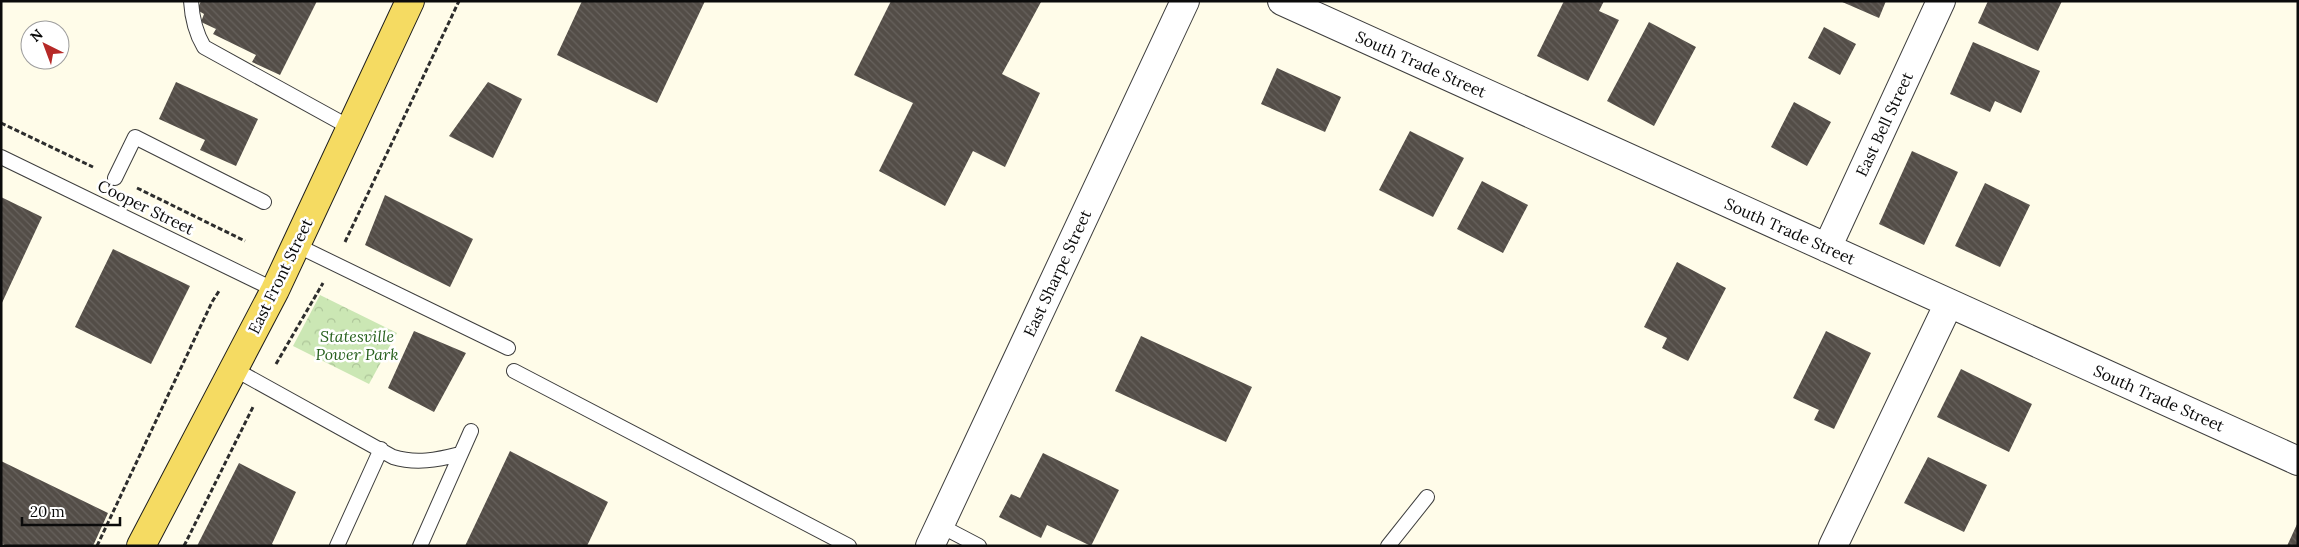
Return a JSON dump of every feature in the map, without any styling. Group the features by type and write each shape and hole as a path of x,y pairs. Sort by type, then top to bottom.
{"main road":[{"name":"East Front Street","path":"141,546 275,290 410,1"}],"street":[{"name":"East Sharpe Street","path":"934,536 1185,1"},
{"name":"South Trade Street","path":"1282,1 2298,461"},
{"name":"East Bell Street","path":"1827,248 1941,1"},
{"path":"1833,546 1949,303"}],"lane":[{"path":"190,1 198,38 204,47 350,128"},
{"path":"115,178 135,137 264,202"},
{"name":"Cooper Street","path":"1,157 275,290"},
{"path":"296,245 508,348"},
{"path":"234,369 381,449 392,457 404,460 435,460 460,454"},
{"path":"514,371 849,546"},
{"path":"420,546 472,431"},
{"path":"337,546 381,449"},
{"path":"1388,546 1427,497"},
{"path":"934,536 979,546"}],"path":[{"path":"1,123 245,241"},
{"path":"97,546 212,302 220,291"}],"green space":[{"name":"Statesville Power Park","path":"320,295 397,333 369,384 293,346"}],"building":[{"path":"201,1 317,1 280,75 252,62 256,55 213,34 216,29 201,22 204,14 197,10"},
{"path":"582,1 705,1 657,103 557,55"},
{"path":"891,1 1041,2 1002,74 1040,93 1005,167 973,151 945,206 879,171 913,103 854,75"},
{"path":"1564,1 1604,1 1599,11 1619,20 1588,81 1537,56"},
{"path":"1840,1 1886,1 1879,18"},
{"path":"1988,1 2062,1 2038,51 1978,23"},
{"path":"1649,22 1696,47 1654,126 1607,101"},
{"path":"1824,27 1856,44 1840,75 1808,58"},
{"path":"1973,42 2040,71 2021,113 1995,101 1990,112 1950,94"},
{"path":"1277,68 1341,97 1325,132 1261,104"},
{"path":"176,82 258,119 236,166 200,150 205,140 159,119"},
{"path":"488,82 522,99 493,158 449,136"},
{"path":"1794,102 1831,122 1807,166 1771,147"},
{"path":"1410,131 1464,158 1433,217 1379,190"},
{"path":"1912,151 1958,172 1924,245 1879,224"},
{"path":"1482,181 1528,205 1503,253 1457,229"},
{"path":"1985,183 2030,205 2000,267 1955,246"},
{"path":"385,195 473,239 450,287 365,245"},
{"path":"1,197 42,217 1,305"},
{"path":"113,249 190,286 151,364 75,327"},
{"path":"1677,262 1726,288 1688,361 1662,348 1667,338 1644,327"},
{"path":"414,331 466,353 434,412 388,388"},
{"path":"1826,331 1871,353 1834,429 1814,420 1819,410 1793,398"},
{"path":"1141,336 1252,387 1226,442 1115,391"},
{"path":"1961,369 2032,404 2009,452 1937,417"},
{"path":"510,451 608,502 587,546 465,546"},
{"path":"1043,453 1119,490 1091,546 1047,525 1041,538 999,517 1011,494 1020,498"},
{"path":"1928,457 1987,485 1964,532 1904,503"},
{"path":"1,461 108,513 93,546 6,546 3,544 1,546"},
{"path":"239,463 296,492 272,544 275,546 197,546"},
{"path":"2298,522 2298,546 2287,546"}]}
